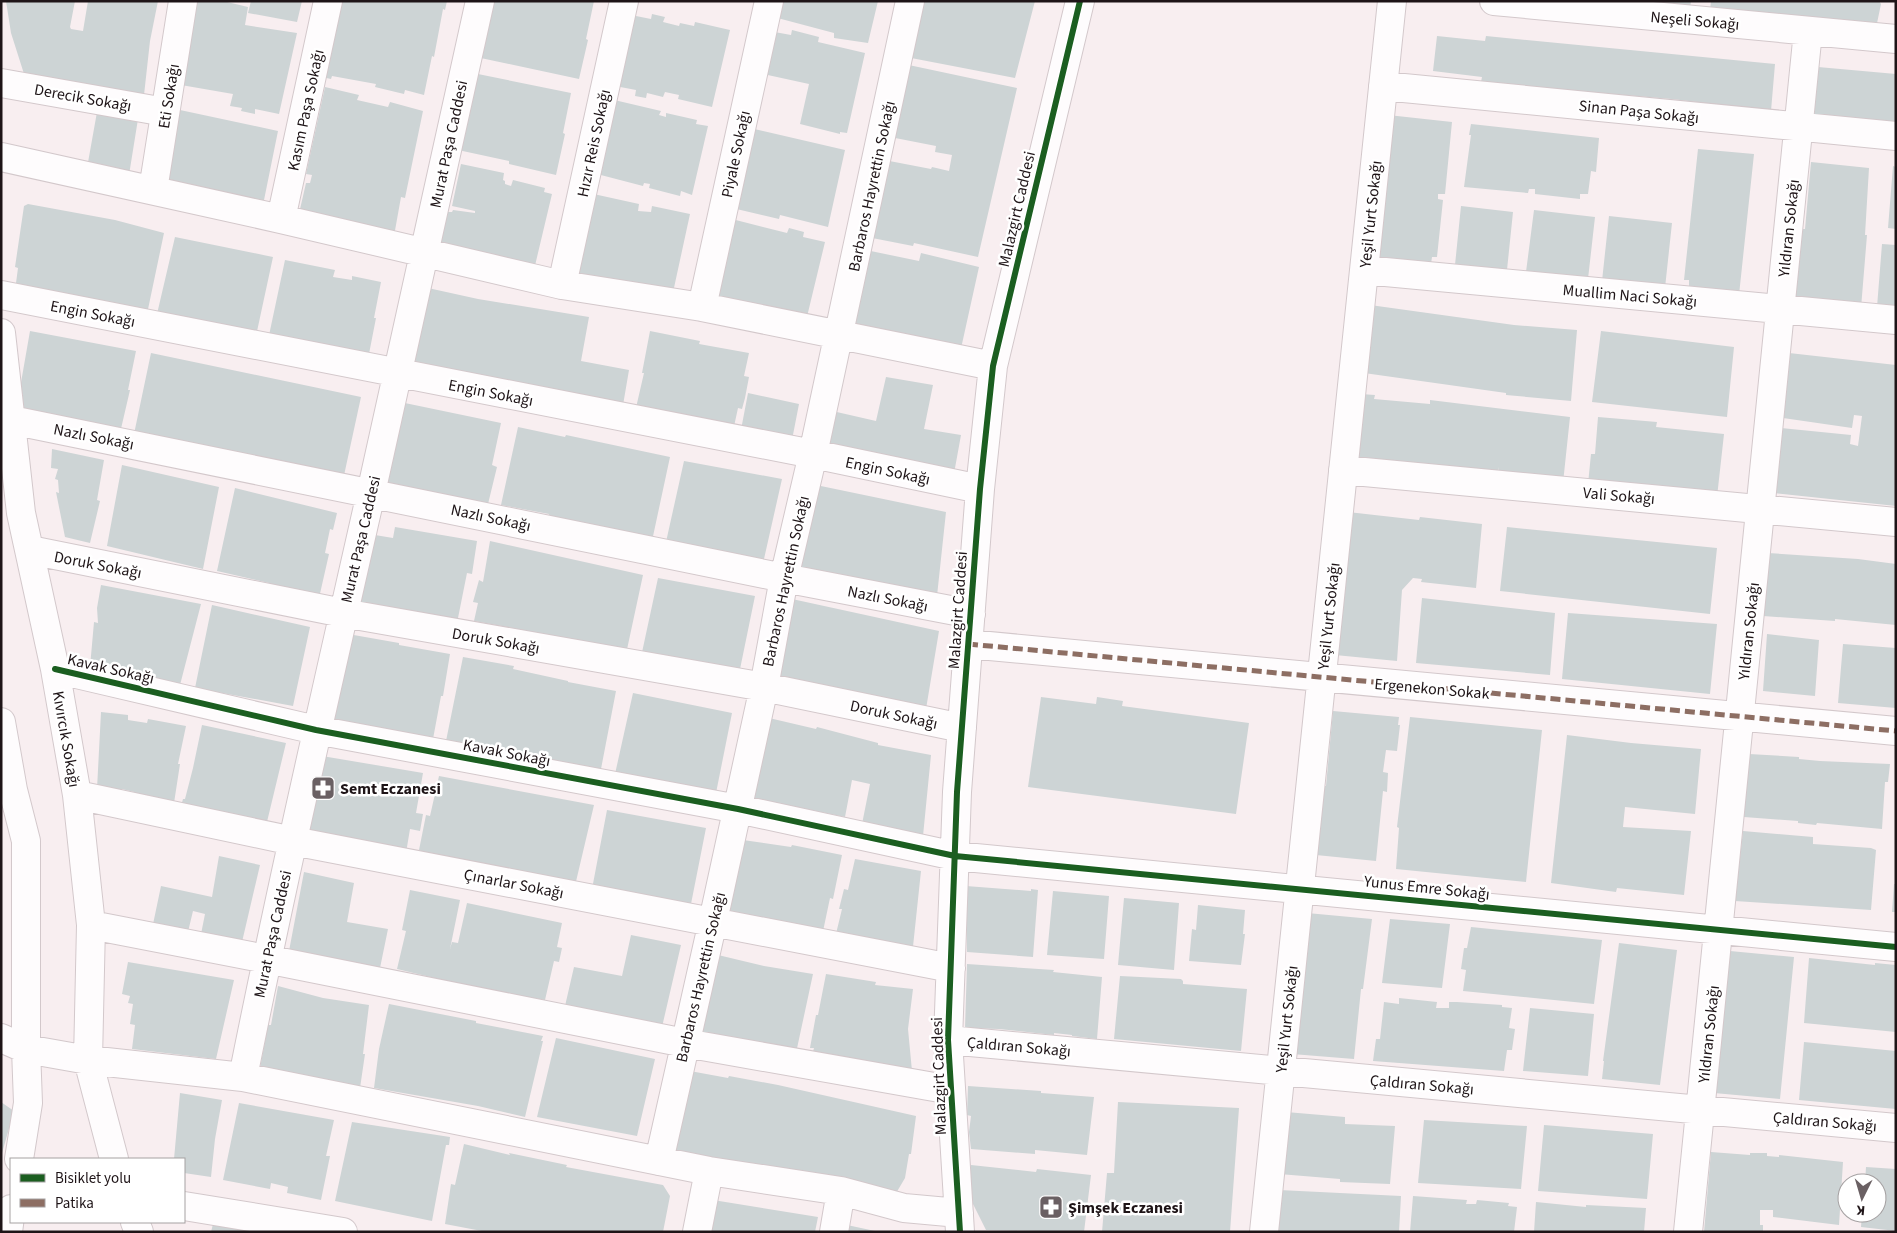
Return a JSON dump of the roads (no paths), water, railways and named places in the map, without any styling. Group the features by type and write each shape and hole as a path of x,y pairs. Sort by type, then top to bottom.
{"street":[{"name":"Eti Sokağı","path":"153,190 183,1"},
{"name":"Kasım Paşa Sokağı","path":"281,218 328,1"},
{"name":"Murat Paşa Caddesi","path":"242,1077 316,730 480,1"},
{"name":"Hızır Reis Sokağı","path":"562,285 624,1"},
{"name":"Piyale Sokağı","path":"702,307 768,1"},
{"name":"Barbaros Hayrettin Sokağı","path":"659,1161 738,808 764,687 784,578 839,335 910,1"},
{"name":"Malazgirt Caddesi","path":"960,1223 948,1040 957,792 980,489 993,366 1080,1"},
{"name":"Yeşil Yurt Sokağı","path":"1264,1232 1392,1"},
{"name":"Neşeli Sokağı","path":"1494,1 1896,39"},
{"name":"Yıldıran Sokağı","path":"1688,1232 1808,31"},
{"name":"Derecik Sokağı","path":"1,82 166,112"},
{"name":"Sinan Paşa Sokağı","path":"1383,86 1896,136"},
{"path":"1,156 281,218 562,285 702,307 993,366"},
{"name":"Muallim Naci Sokağı","path":"1364,270 1896,320"},
{"name":"Engin Sokağı","path":"1,295 813,454 980,489"},
{"name":"Kıvırcık Sokağı","path":"1,333 21,513 54,669 77,795 91,925 88,1060 114,1158"},
{"name":"Nazlı Sokağı","path":"11,420 371,492 784,578 971,614"},
{"name":"Vali Sokağı","path":"1343,470 1896,522"},
{"name":"Doruk Sokağı","path":"30,550 343,613 764,687 962,728"},
{"name":"Ergenekon Sokak","path":"968,644 1896,731"},
{"name":"Kavak Sokağı","path":"54,669 316,730 738,808 955,856"},
{"path":"1,722 7,790 26,841 14,1044 28,1103 19,1158"},
{"name":"Çınarlar Sokağı","path":"77,795 292,841 951,968"},
{"name":"Yunus Emre Sokağı","path":"955,856 1896,947"},
{"path":"91,925 685,1043 951,1090"},
{"name":"Çaldıran Sokağı","path":"948,1040 1896,1128"},
{"path":"14,1044 88,1060 242,1077 709,1171 841,1191 902,1220 960,1223"},
{"path":"696,1232 709,1171"},
{"path":"834,1232 841,1191"},
{"path":"185,1206 342,1232"},
{"path":"8,1232 10,1216"}],"place":[{"name":"Semt Eczanesi","path":"323,788"},
{"name":"Şimşek Eczanesi","path":"1051,1207"}]}
